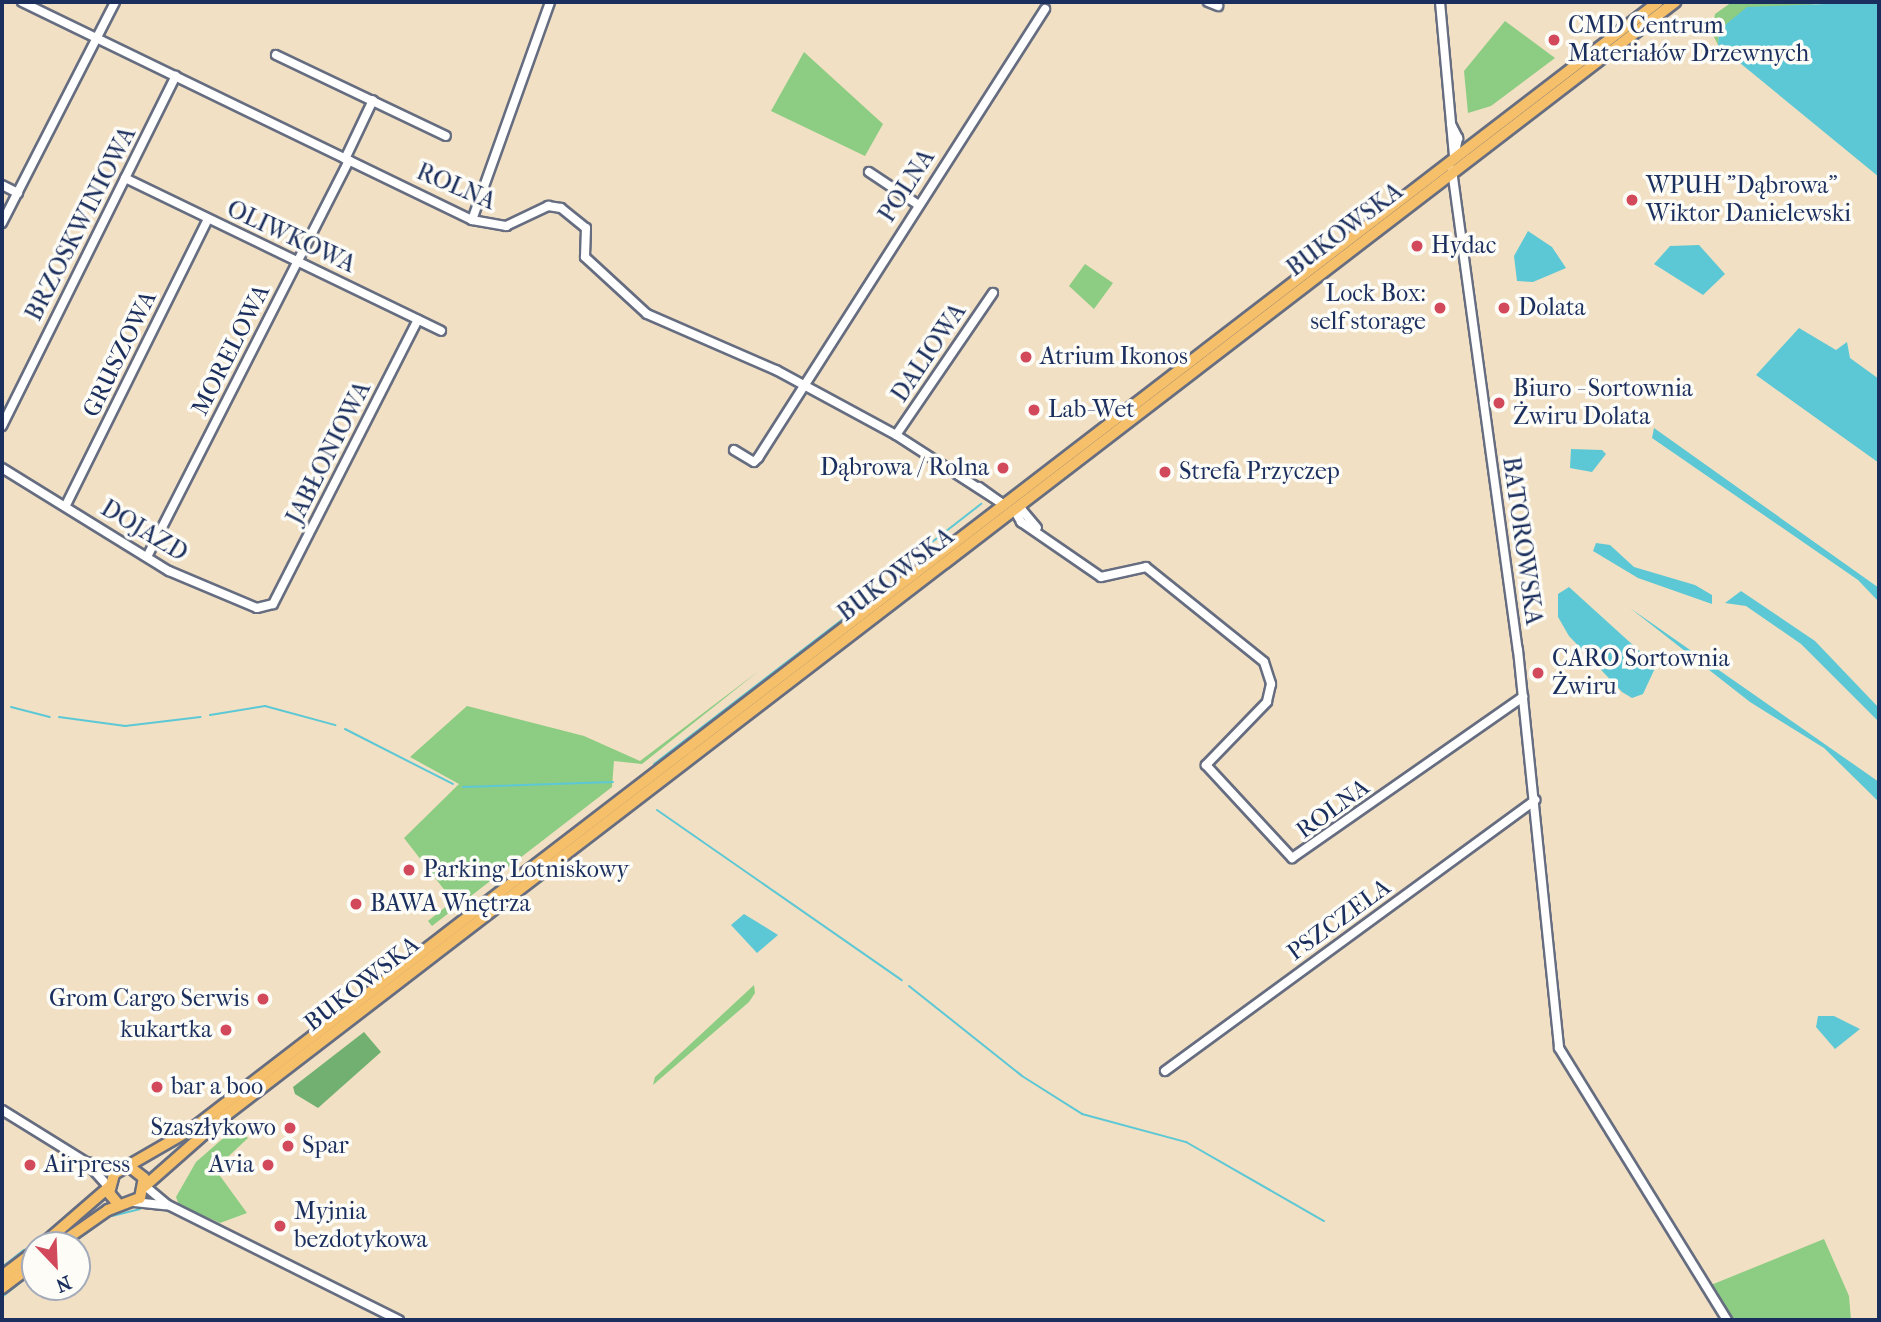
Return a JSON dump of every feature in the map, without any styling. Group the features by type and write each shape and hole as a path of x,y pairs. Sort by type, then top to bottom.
{"main road":[{"name":"BUKOWSKA","path":"126,1168 192,1129 1658,2"},
{"name":"BUKOWSKA","path":"145,1186 211,1127 1675,2"},
{"path":"58,1231 109,1187 126,1168 139,1170 145,1186 134,1202 119,1205 79,1231"},
{"path":"109,1187 119,1205"},
{"path":"2,1276 21,1262"},
{"path":"2,1288 21,1274"}],"street":[{"name":"ROLNA","path":"22,2 472,220 506,226 548,206 561,208 586,229 585,257 638,308 804,385 896,435 1003,504 1015,511 1022,510 1040,532 1101,577 1146,568 1264,662 1271,684 1267,702 1206,765 1292,858 1523,697"},
{"path":"2,223 115,2"},
{"path":"472,220 550,2"},
{"path":"1208,2 1218,6"},
{"name":"BATOROWSKA","path":"1440,2 1454,157"},
{"name":"POLNA","path":"734,450 754,462 758,458 1045,9"},
{"path":"275,55 446,136"},
{"name":"BRZOSKWINIOWA","path":"2,426 176,76"},
{"name":"MORELOWA","path":"148,555 298,261 373,100"},
{"name":"BATOROWSKA","path":"1451,124 1458,138 1451,176 1461,208 1523,697 1562,1058 1727,1320"},
{"path":"1458,138 1481,136"},
{"path":"869,172 918,204"},
{"name":"OLIWKOWA","path":"125,178 441,331"},
{"path":"2,185 18,193"},
{"name":"GRUSZOWA","path":"66,505 208,219"},
{"name":"DALIOWA","path":"896,435 993,293"},
{"name":"JABŁONIOWA","path":"274,604 418,320"},
{"name":"DOJAZD","path":"2,468 148,555 169,571 257,608 274,604"},
{"name":"PSZCZELA","path":"1166,1071 1535,800"},
{"path":"2,1110 86,1162 109,1187"},
{"path":"86,1162 126,1168"},
{"path":"145,1186 169,1205 399,1320"},
{"path":"134,1202 169,1205"}],"green space":[{"path":"1732,2 1822,2 1719,30 1718,45 1712,33 1715,14"},
{"path":"1505,21 1555,58 1491,106 1468,113 1464,71"},
{"path":"804,52 883,124 865,156 771,111"},
{"path":"1085,264 1113,283 1094,309 1069,286"},
{"path":"760,670 642,764 614,761 612,787 432,926 428,921 453,901 404,838 459,784 410,757 467,706 584,736 640,761"},
{"path":"754,985 755,993 749,1002 653,1085 655,1077"},
{"path":"364,1032 381,1052 318,1108 295,1094 293,1087"},
{"path":"236,1127 248,1138 215,1169 247,1213 220,1223 179,1205 176,1197 196,1162"},
{"path":"1824,1239 1849,1296 1851,1320 1733,1320 1711,1285"}],"water":[{"path":"1879,2 1879,177 1718,45 1719,30 1747,7"},
{"path":"1528,231 1552,247 1566,268 1533,282 1517,281 1514,256"},
{"path":"1699,245 1725,274 1703,295 1654,264 1670,246"},
{"path":"1799,328 1836,350 1847,342 1850,358 1879,379 1879,463 1756,375"},
{"path":"1654,428 1879,588 1879,602 1858,580 1652,438"},
{"path":"1571,449 1602,450 1606,454 1592,472 1570,468"},
{"path":"1596,543 1610,545 1634,567 1695,585 1712,595 1712,604 1638,578 1593,551"},
{"path":"1569,587 1656,666 1643,694 1632,698 1622,692 1569,636 1558,617 1558,594"},
{"path":"1741,591 1815,641 1879,708 1879,722 1801,644 1746,606 1725,603"},
{"path":"1630,608 1879,782 1879,802 1824,748 1750,702"},
{"path":"744,914 778,935 757,953 731,925"},
{"path":"1818,1016 1834,1016 1860,1029 1835,1049 1816,1027"}],"waterway":[{"path":"900,567 981,504"},
{"path":"654,764 860,606"},
{"path":"210,715 265,706 335,725"},
{"path":"11,707 50,717"},
{"path":"59,717 125,726 200,717"},
{"path":"345,729 453,784"},
{"path":"463,787 613,782"},
{"path":"657,810 902,980"},
{"path":"909,986 1022,1076 1082,1114 1186,1142 1324,1221"},
{"path":"112,1216 140,1209"},
{"path":"89,1231 102,1222"},
{"path":"2,1267 21,1252"},
{"path":"2,1297 21,1282"}],"place":[{"name":"CMD Centrum Materiałów Drzewnych","path":"1554,40"},
{"name":"WPUH \"Dąbrowa\" Wiktor Danielewski","path":"1632,200"},
{"name":"Hydac","path":"1417,246"},
{"name":"Lock Box: self storage","path":"1440,308"},
{"name":"Dolata","path":"1504,308"},
{"name":"Atrium Ikonos","path":"1026,357"},
{"name":"Biuro - Sortownia Żwiru Dolata","path":"1499,403"},
{"name":"Lab-Wet","path":"1034,410"},
{"name":"Dąbrowa / Rolna","path":"1003,468"},
{"name":"Strefa Przyczep","path":"1165,472"},
{"name":"CARO Sortownia Żwiru","path":"1538,673"},
{"name":"Parking Lotniskowy","path":"409,870"},
{"name":"BAWA Wnętrza","path":"356,904"},
{"name":"Grom Cargo Serwis","path":"263,999"},
{"name":"kukartka","path":"226,1030"},
{"name":"bar a boo","path":"157,1087"},
{"name":"Szaszłykowo","path":"290,1128"},
{"name":"Spar","path":"288,1146"},
{"name":"Airpress","path":"30,1165"},
{"name":"Avia","path":"268,1165"},
{"name":"Myjnia bezdotykowa","path":"280,1226"}]}
